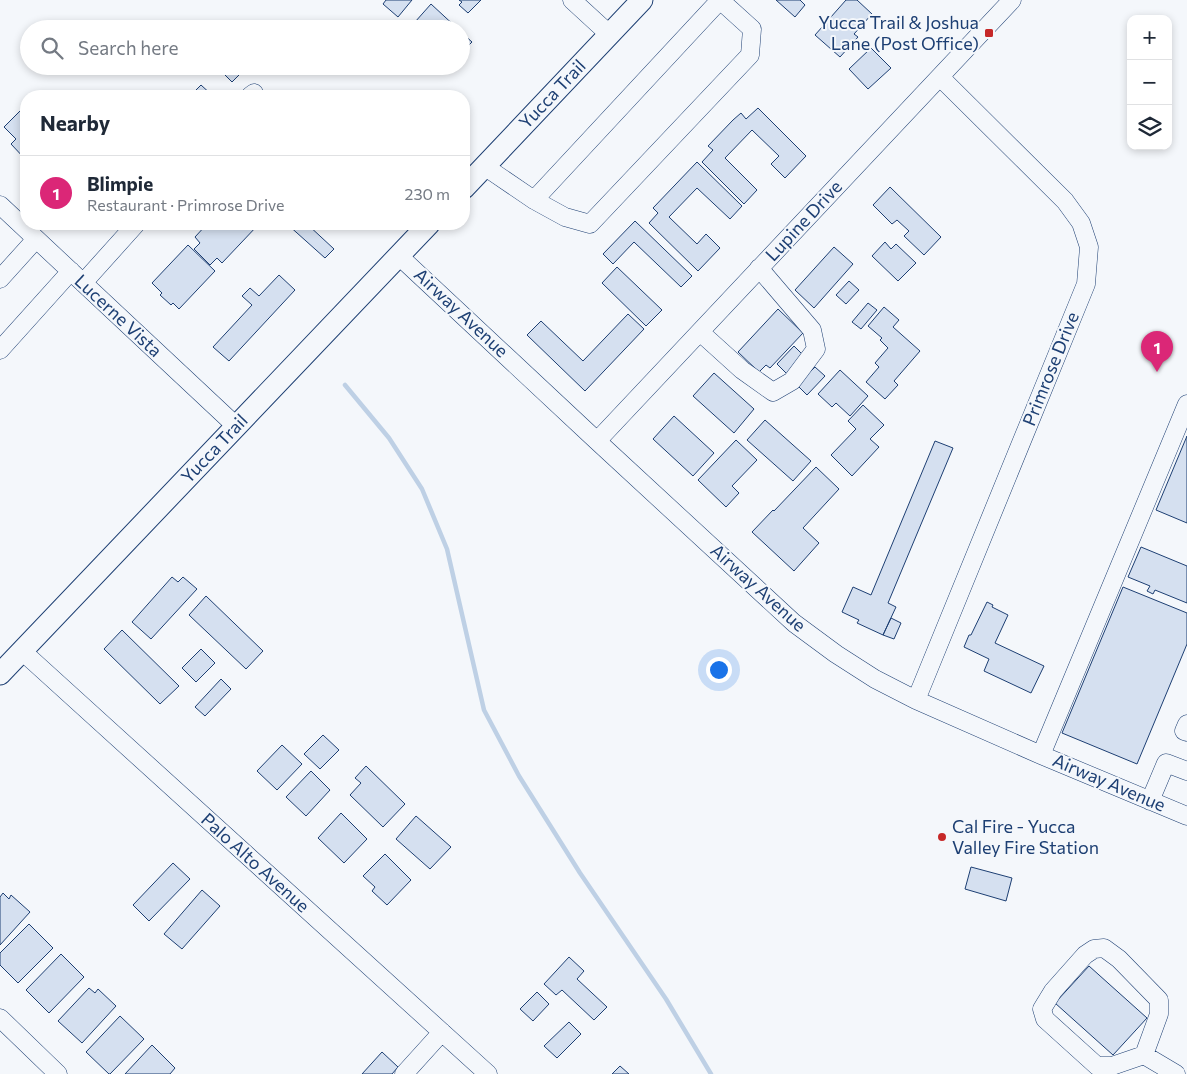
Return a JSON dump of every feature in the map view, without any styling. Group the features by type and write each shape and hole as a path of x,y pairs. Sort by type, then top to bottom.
{"main road":[{"name":"Yucca Trail","path":"470,181 642,0"},
{"name":"Yucca Trail","path":"0,674 423,230"}],"street":[{"path":"572,0 609,34"},
{"path":"484,166 534,200 565,217 590,224 750,55 752,29 720,0 534,200"},
{"name":"Lupine Drive","path":"597,441 1012,0"},
{"name":"Primrose Drive","path":"916,700 1086,284 1089,247 1081,223 1065,201 940,77"},
{"name":"Lucerne Vista","path":"0,205 20,224"},
{"name":"Lucerne Vista","path":"26,230 236,426"},
{"path":"0,350 129,230"},
{"path":"0,279 36,239"},
{"name":"Airway Avenue","path":"399,256 794,622 836,654 875,679 916,700 1187,816"},
{"path":"700,332 742,370 773,392 792,381 816,349 812,330 759,268"},
{"path":"1041,755 1183,423 1187,404"},
{"name":"Palo Alto Avenue","path":"22,651 486,1073"},
{"path":"1187,724 1184,731 1187,732"},
{"path":"1150,801 1166,763 1187,771"},
{"path":"1144,1055 1160,1014 1159,1000 1119,959 1104,948 1094,949 1085,955 1053,991 1042,1009 1045,1020 1097,1066 1112,1066 1144,1055 1176,1074"},
{"path":"0,1018 58,1074"},
{"path":"404,1074 442,1032"}],"building":[{"path":"386,0 412,0 398,17 383,4"},
{"path":"459,0 481,0 468,13 459,5 462,2"},
{"path":"776,0 800,0 805,5 795,17"},
{"path":"846,0 857,0 872,14 854,34 858,37 840,57 815,35"},
{"path":"431,4 448,20 417,20"},
{"path":"871,48 891,68 868,89 849,69"},
{"path":"225,75 239,75 232,82"},
{"path":"201,85 206,90 196,90"},
{"path":"758,108 806,156 785,178 771,164 779,156 752,130 725,158 757,190 744,204 702,162 713,150 708,146 733,120 741,113 746,119"},
{"path":"20,111 20,154 11,144 16,139 4,127"},
{"path":"697,162 742,206 730,219 697,188 669,217 697,244 706,234 720,248 698,271 649,223 658,213 653,208"},
{"path":"890,187 941,237 924,255 904,236 909,231 897,220 892,224 873,205"},
{"path":"635,221 692,276 681,287 634,242 613,264 603,254"},
{"path":"201,230 253,230 222,263 217,258 210,265 194,249 200,243 195,237"},
{"path":"294,230 313,230 334,249 325,258"},
{"path":"885,242 891,249 896,244 916,263 898,281 872,256"},
{"path":"188,245 215,271 179,309 173,303 171,305 160,295 162,293 152,283"},
{"path":"834,247 853,264 814,308 795,290"},
{"path":"617,267 662,310 646,326 602,283"},
{"path":"279,275 295,290 229,361 213,347 252,305 242,296 250,288 259,296"},
{"path":"849,281 859,290 846,304 836,295"},
{"path":"868,303 877,310 861,329 852,322"},
{"path":"884,307 899,320 893,327 920,351 894,381 898,385 885,399 866,382 879,367 875,363 888,348 880,340 882,338 868,326"},
{"path":"778,309 803,333 770,368 766,365 759,372 738,352"},
{"path":"628,314 644,329 585,391 527,335 541,321 583,361"},
{"path":"794,346 804,356 787,374 777,364"},
{"path":"815,367 825,376 807,395 797,385"},
{"path":"840,370 868,396 850,416 836,403 832,407 818,394"},
{"path":"714,373 754,409 734,433 693,396"},
{"path":"863,405 884,425 870,439 879,447 852,476 831,455 856,429 848,421"},
{"path":"674,416 714,453 693,476 653,439"},
{"path":"765,420 811,461 793,481 747,440"},
{"path":"1187,436 1187,523 1156,510"},
{"path":"736,440 757,460 732,486 739,493 726,507 698,480"},
{"path":"935,441 953,448 888,603 896,607 883,635 857,623 859,620 842,612 853,587 871,595"},
{"path":"816,467 839,489 803,528 819,543 794,571 752,532"},
{"path":"1141,547 1187,566 1187,603 1155,590 1153,594 1147,591 1150,586 1128,577"},
{"path":"172,577 178,582 183,577 197,589 151,639 132,622"},
{"path":"1123,587 1187,613 1187,644 1137,764 1062,733"},
{"path":"206,596 263,651 246,669 189,615"},
{"path":"987,602 993,605 992,607 1008,615 995,643 1044,666 1031,693 984,671 989,659 964,647"},
{"path":"891,618 901,623 894,639 883,635"},
{"path":"122,630 179,686 160,704 104,649"},
{"path":"201,649 215,663 196,682 182,668"},
{"path":"221,679 231,689 205,716 195,707"},
{"path":"323,735 339,750 320,769 304,754"},
{"path":"282,745 302,764 277,790 257,771"},
{"path":"366,766 405,804 383,827 350,795 361,783 355,778"},
{"path":"311,771 330,790 306,816 286,797"},
{"path":"341,813 367,839 344,863 318,838"},
{"path":"416,816 451,847 430,869 396,839"},
{"path":"385,854 411,880 387,905 372,891 375,887 363,876"},
{"path":"173,863 190,879 149,921 133,905"},
{"path":"971,867 1012,878 1006,901 965,889"},
{"path":"202,890 220,906 182,949 164,934"},
{"path":"3,893 9,899 11,895 30,912 0,945 0,897"},
{"path":"29,924 53,948 18,983 0,965 0,953"},
{"path":"61,954 84,977 49,1013 26,990"},
{"path":"569,957 584,971 577,979 607,1007 594,1020 562,990 556,995 544,984"},
{"path":"1089,966 1147,1018 1113,1055 1055,1003"},
{"path":"89,988 95,993 98,989 116,1006 82,1043 58,1021"},
{"path":"537,992 549,1004 533,1021 520,1009"},
{"path":"120,1016 144,1039 109,1074 86,1052"},
{"path":"569,1022 581,1034 557,1058 544,1046"},
{"path":"152,1045 175,1068 170,1074 125,1074"},
{"path":"382,1052 398,1067 392,1074 362,1074"},
{"path":"620,1066 629,1074 612,1074"}],"waterway":[{"path":"345,385 389,438 422,489 447,549 484,710 519,776 580,873 666,999 711,1074"}],"place":[{"name":"Yucca Trail & Joshua Lane (Post Office)","path":"989,33"},
{"name":"Blimpie","path":"1157,372"},
{"name":"Cal Fire - Yucca Valley Fire Station","path":"942,837"}]}
